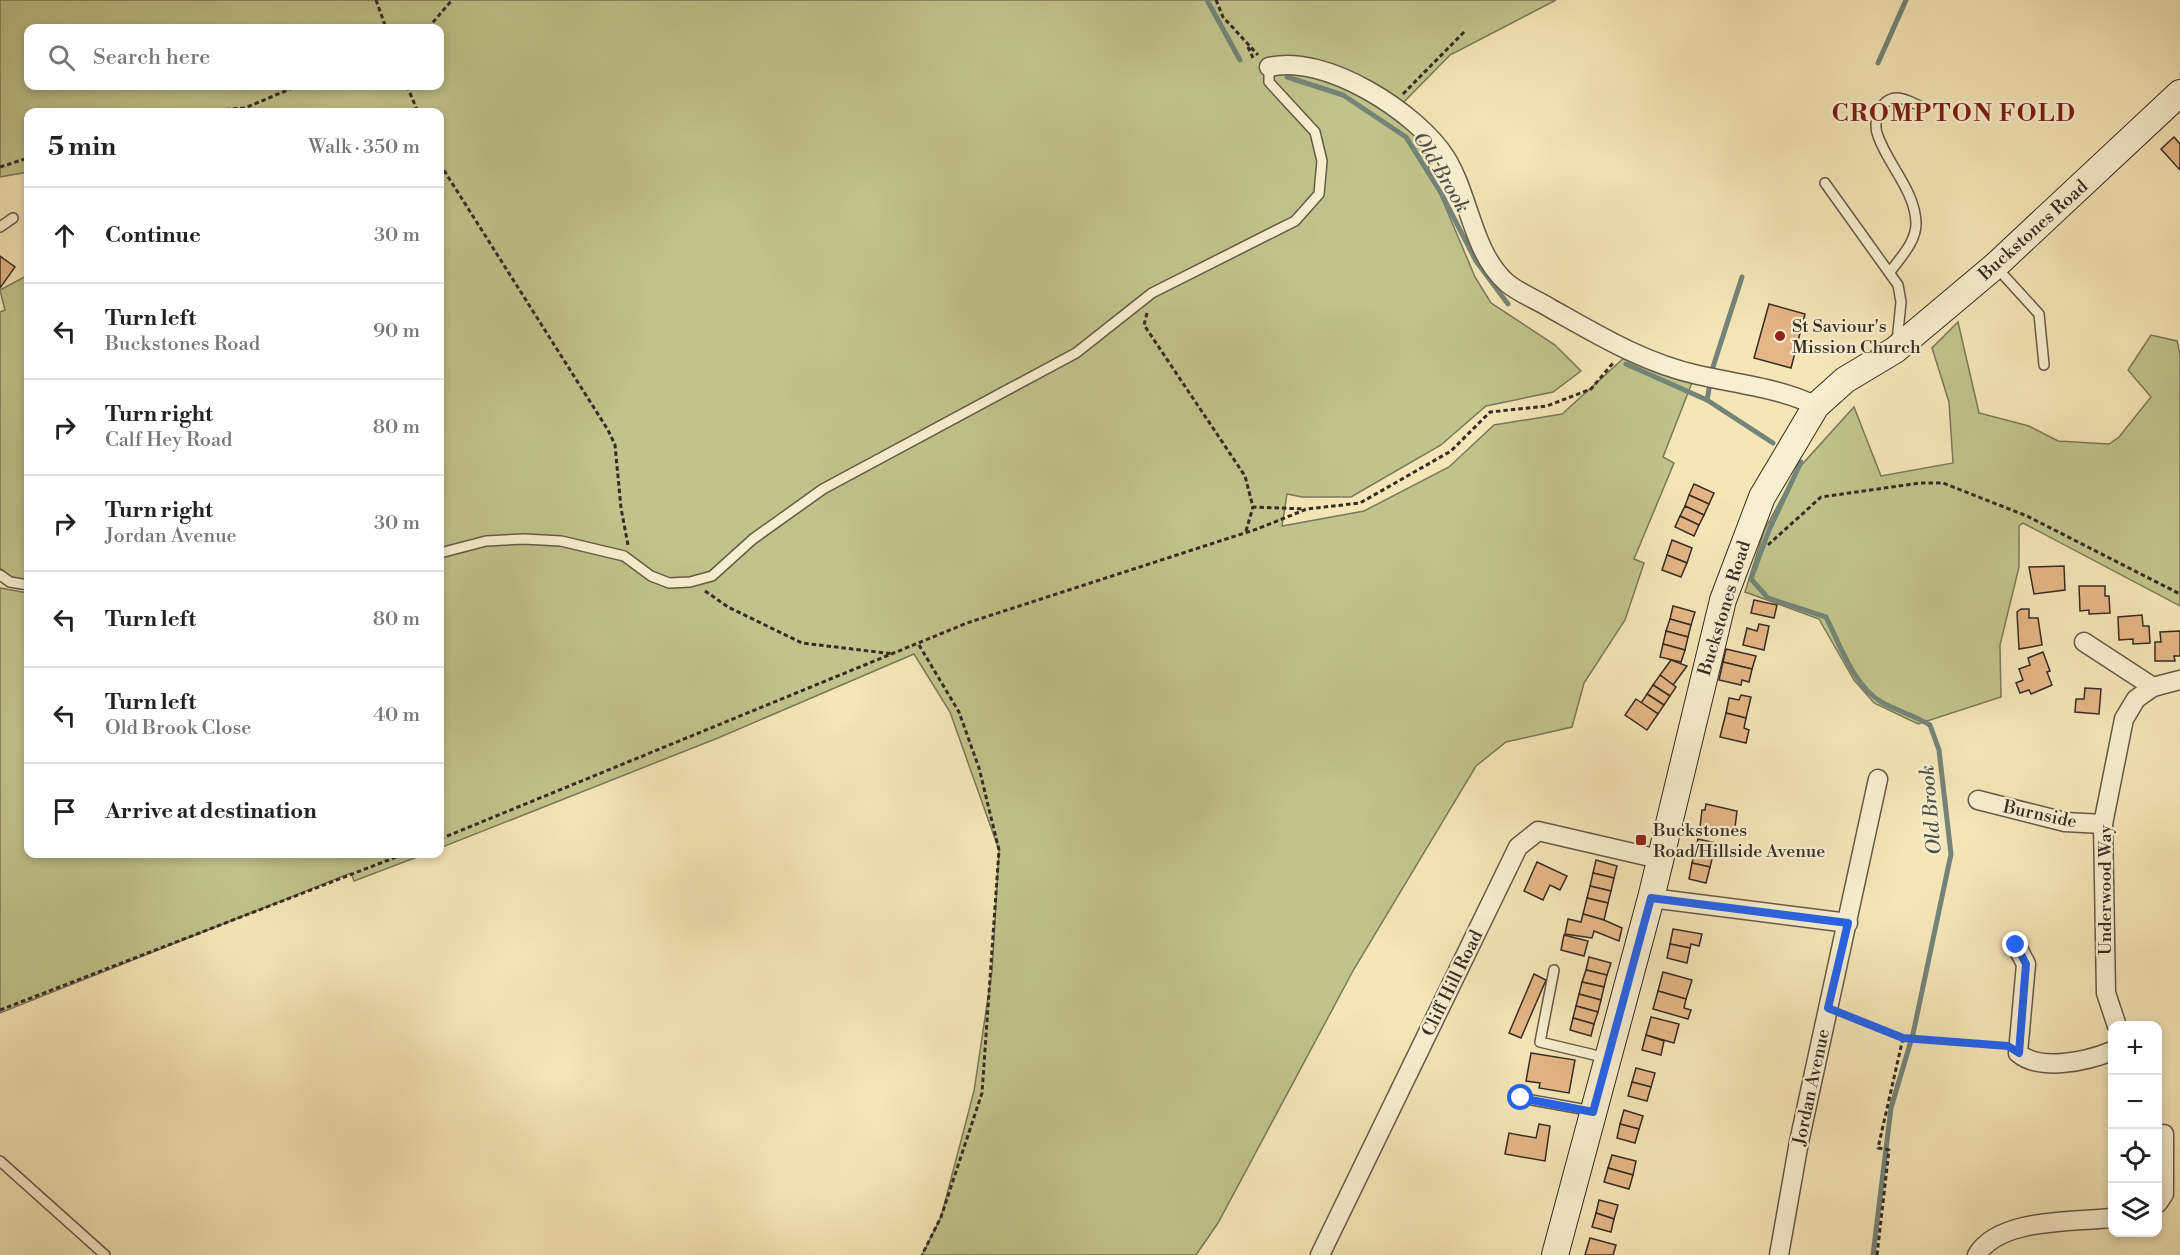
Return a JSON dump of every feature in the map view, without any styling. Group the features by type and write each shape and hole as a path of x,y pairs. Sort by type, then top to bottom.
{"main road":[{"name":"Buckstones Road","path":"1555,1255 1651,898 1723,600 1741,547 1762,497 1816,406 1845,380 1895,350 1995,266 2180,93"}],"street":[{"path":"1269,68 1281,64 1326,71 1380,99 1410,120 1431,139 1446,159 1492,266 1509,284 1624,350 1701,376 1799,397 1816,406"},
{"path":"2084,642 2153,687"},
{"name":"Underwood Way","path":"2115,1021 2106,993 2103,824 2124,719 2136,699 2153,687 2180,680"},
{"name":"Jordan Avenue","path":"1779,1255 1828,1008 1878,779"},
{"name":"Burnside","path":"1978,800 2065,822 2103,824"},
{"name":"Cliff Hill Road","path":"1320,1255 1518,847 1538,831 1659,859"},
{"path":"1651,898 1848,923"},
{"path":"2016,945 2026,964 2019,1053 2026,1060 2082,1062 2108,1052"},
{"path":"2162,1197 2164,1194 2164,1134"},
{"path":"1977,1255 1996,1236 2012,1228 2108,1218"}],"lane":[{"path":"444,552 486,541 561,540 627,558 651,576 669,583 690,582 712,576 753,539 823,489 1076,353 1152,294 1295,221 1319,194 1322,161 1315,132 1269,82 1269,68"},
{"path":"1890,272 1910,244 1916,224 1910,198 1878,136 1876,120 1883,105 1889,100 1897,98 1920,106"},
{"path":"1825,183 1898,285 1901,302 1895,350"},
{"path":"0,227 13,218"},
{"path":"1995,266 2039,314 2044,365"},
{"path":"0,575 10,582 24,584"},
{"path":"1554,970 1540,1042 1607,1058"},
{"path":"1521,1098 1593,1112"},
{"path":"0,1161 105,1255"}],"path":[{"path":"376,0 385,24"},
{"path":"431,24 452,0"},
{"path":"1216,0 1222,17 1269,68"},
{"path":"1402,95 1465,31"},
{"path":"245,108 288,90"},
{"path":"409,90 416,108"},
{"path":"0,166 24,159"},
{"path":"444,170 608,430 615,445 621,508 629,549 627,558"},
{"path":"1152,294 1144,325 1245,476 1253,507 1246,532"},
{"path":"1253,507 1307,509 1360,503 1451,451 1490,412 1547,406 1591,389 1624,350"},
{"path":"1766,547 1778,533 1821,497 1920,483 1943,483 2027,516 2180,594"},
{"path":"444,837 919,645 967,623 1246,532 1307,509"},
{"path":"690,582 728,607 802,643 896,654"},
{"path":"919,645 959,712 980,768 999,850 982,1093 940,1217 922,1255"},
{"path":"0,1010 394,858"},
{"path":"1828,1008 1903,1038 2008,1046 2019,1053"},
{"path":"1877,1255 1889,1150 1878,1148 1903,1038"}],"green space":[{"path":"0,0 1556,0 1450,55 1402,104 1475,277 1491,303 1555,345 1581,371 1553,392 1486,406 1441,445 1351,497 1302,497 1287,494 1282,526 1364,511 1449,467 1494,425 1562,414 1626,356 1693,380 1663,457 1674,463 1634,559 1644,563 1625,620 1584,683 1572,727 1506,742 1476,766 1354,969 1218,1223 1196,1255 922,1255 941,1217 974,1091 992,971 999,850 950,712 914,654 718,738 444,846 444,108 24,108 24,173 0,177"},
{"path":"24,277 24,580 13,579 0,568 0,312 5,310 0,290"},
{"path":"1958,322 1979,413 2029,426 2058,441 2109,444 2119,437 2151,397 2128,370 2151,335 2177,341 2180,354 2180,606 2023,523 2019,526 2019,567 2000,645 2001,697 1918,724 1874,703 1854,680 1819,619 1745,592 1764,531 1797,470 1854,407 1881,476 1953,463 1949,402 1932,348"},
{"path":"0,588 24,592 24,858 414,858 354,881 351,873 0,1013"}],"building":[{"path":"2174,137 2180,144 2180,170 2161,149"},
{"path":"0,256 15,267 0,288"},
{"name":"St Saviour's Mission Church","path":"1769,304 1805,314 1791,368 1754,358"},
{"path":"1694,484 1714,493 1709,504 1689,495"},
{"path":"1689,495 1709,504 1704,515 1685,506"},
{"path":"1685,506 1704,515 1699,525 1680,516"},
{"path":"1680,516 1699,525 1694,536 1675,527"},
{"path":"1672,540 1692,548 1687,563 1667,555"},
{"path":"1667,555 1687,563 1681,577 1662,570"},
{"path":"2064,566 2065,590 2034,594 2029,567"},
{"path":"2079,586 2105,586 2105,596 2109,596 2110,613 2089,614 2089,610 2080,611"},
{"path":"1754,600 1777,605 1774,618 1751,613"},
{"path":"1673,606 1695,612 1691,625 1670,619"},
{"path":"2021,609 2029,609 2029,618 2038,618 2042,645 2019,649 2017,612"},
{"path":"2142,615 2143,626 2149,626 2150,643 2133,644 2133,639 2119,640 2118,617"},
{"path":"1670,619 1691,625 1688,637 1666,631"},
{"path":"1759,624 1769,626 1764,650 1743,645 1747,628 1757,631"},
{"path":"1666,631 1688,637 1685,650 1663,644"},
{"path":"2180,631 2180,656 2174,656 2175,661 2155,661 2155,642 2161,642 2160,632"},
{"path":"1663,644 1685,650 1681,662 1660,657"},
{"path":"1726,649 1756,656 1752,669 1723,662"},
{"path":"2043,652 2052,685 2031,694 2029,690 2020,693 2016,683 2023,680 2019,669 2030,665 2028,658"},
{"path":"1671,660 1687,666 1673,685 1660,675"},
{"path":"1723,662 1752,669 1749,682 1742,680 1741,685 1719,680"},
{"path":"1660,675 1676,687 1670,696 1653,685"},
{"path":"1653,685 1670,696 1664,705 1647,694"},
{"path":"2085,688 2101,689 2099,714 2075,712 2076,699 2084,699"},
{"path":"1647,694 1664,705 1658,714 1641,703"},
{"path":"1741,695 1751,697 1746,718 1726,713 1729,698 1739,700"},
{"path":"1636,699 1658,714 1647,730 1625,715"},
{"path":"1726,713 1746,718 1744,728 1749,730 1746,743 1720,737"},
{"path":"1706,804 1737,811 1734,835 1700,827 1702,810 1705,810"},
{"path":"1698,839 1716,843 1710,867 1692,863"},
{"path":"1596,860 1617,866 1614,878 1593,873"},
{"path":"1537,862 1567,876 1560,890 1550,885 1543,900 1524,891"},
{"path":"1692,863 1710,867 1706,883 1689,879"},
{"path":"1593,873 1614,878 1611,891 1590,886"},
{"path":"1590,886 1611,891 1608,903 1587,898"},
{"path":"1587,898 1608,903 1604,920 1583,914"},
{"path":"1583,914 1622,928 1619,941 1594,931 1592,938 1565,934 1568,919 1581,922"},
{"path":"1673,929 1702,934 1699,946 1691,944 1690,948 1670,944"},
{"path":"1564,935 1588,941 1584,956 1561,950"},
{"path":"1670,944 1690,948 1687,963 1667,958"},
{"path":"1589,957 1611,963 1607,975 1586,970"},
{"path":"1586,970 1607,975 1604,987 1582,982"},
{"path":"1663,972 1692,980 1686,999 1658,991"},
{"path":"1534,974 1546,980 1521,1038 1509,1033"},
{"path":"1582,982 1604,987 1601,1000 1579,994"},
{"path":"1658,991 1686,999 1684,1008 1691,1010 1688,1019 1653,1009"},
{"path":"1579,994 1601,1000 1598,1012 1576,1006"},
{"path":"1576,1006 1598,1012 1594,1024 1573,1018"},
{"path":"1651,1017 1679,1024 1674,1043 1646,1035"},
{"path":"1573,1018 1594,1024 1591,1036 1570,1030"},
{"path":"1646,1035 1664,1041 1661,1055 1642,1050"},
{"path":"1531,1053 1575,1060 1569,1093 1539,1088 1540,1083 1526,1081"},
{"path":"1636,1068 1655,1073 1651,1087 1632,1082"},
{"path":"1632,1082 1651,1087 1647,1101 1628,1096"},
{"path":"1624,1110 1643,1116 1639,1129 1620,1124"},
{"path":"1539,1124 1550,1126 1545,1161 1505,1154 1509,1133 1536,1138"},
{"path":"1620,1124 1639,1129 1635,1143 1617,1138"},
{"path":"1612,1155 1636,1161 1633,1175 1608,1168"},
{"path":"1608,1168 1633,1175 1629,1189 1604,1182"},
{"path":"1599,1200 1618,1205 1614,1219 1596,1213"},
{"path":"1596,1213 1614,1219 1611,1232 1592,1227"},
{"path":"1590,1238 1616,1245 1613,1255 1585,1255"}],"waterway":[{"name":"Old Brook","path":"1207,0 1240,60"},
{"path":"1878,63 1906,0"},
{"name":"Old Brook","path":"1287,77 1343,95 1406,137 1441,193 1476,261 1508,304"},
{"path":"1707,400 1713,367 1742,277"},
{"name":"Old Brook","path":"1626,364 1707,400 1773,443"},
{"name":"Old Brook","path":"1801,462 1769,530 1751,579 1768,598 1826,617 1849,664 1864,687 1883,703 1930,725 1939,750 1951,854 1913,1034 1891,1108 1873,1255"}],"place":[{"name":"St Saviour's Mission Church","path":"1780,336"},
{"name":"Buckstones Road/Hillside Avenue","path":"1641,840"}],"district":[{"name":"CROMPTON FOLD","path":"1954,113"}],"route":[{"path":"1521,1098 1593,1112 1651,898 1848,923 1828,1008 1903,1038 2008,1046 2019,1053 2026,964 2016,945"}]}
